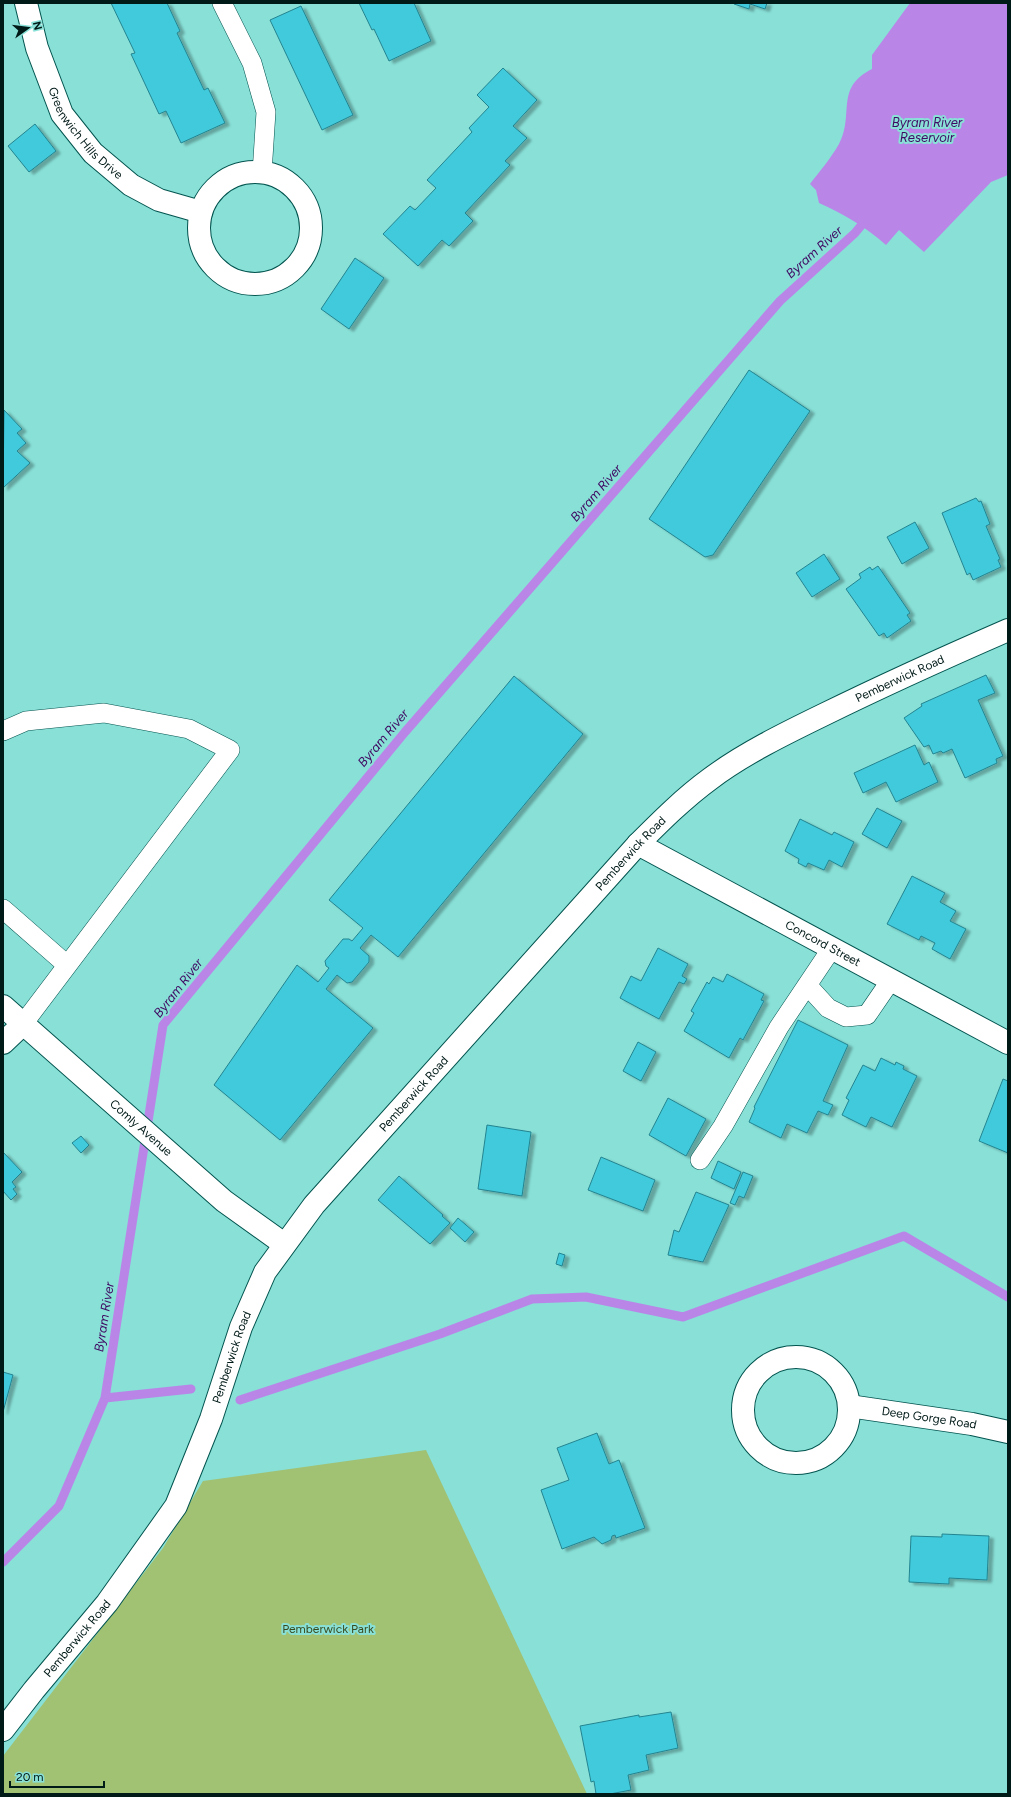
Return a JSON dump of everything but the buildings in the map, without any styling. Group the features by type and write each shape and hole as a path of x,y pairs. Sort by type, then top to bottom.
{"street":[{"name":"Greenwich Hills Drive","path":"26,3 37,48 62,114 93,153 131,185 159,200 201,212"},
{"path":"268,172 291,184 305,202 312,220 312,233 307,252 292,270 274,282 264,284 244,284 235,281 218,270 203,250 199,232 201,212 213,190 223,182 240,173 268,172"},
{"name":"Pemberwick Road","path":"3,1730 34,1690 107,1603 176,1506 211,1419 241,1327 265,1272 284,1244 319,1199 638,844 667,815 710,778 760,748 884,684 1008,630"},
{"name":"Concord Street","path":"638,844 1008,1043"},
{"name":"Comly Avenue","path":"3,1006 224,1201 284,1244"},
{"path":"3,1043 23,1024"},
{"path":"794,1356 812,1359 835,1374 843,1385 850,1406 849,1417 843,1435 828,1453 815,1460 797,1463 771,1457 755,1444 745,1426 742,1408 746,1391 761,1370 782,1358 794,1356"},
{"name":"Deep Gorge Road","path":"850,1406 889,1413 972,1424 1008,1432"}],"lane":[{"path":"222,3 252,63 266,112 262,173"},
{"path":"3,731 26,720 104,713 189,729 230,750 23,1024"},
{"path":"3,909 67,965"},
{"path":"700,1160 723,1126 779,1027 832,948"},
{"path":"807,985 828,1008 846,1017 867,1015 891,980"}],"green space":[{"name":"Pemberwick Park","path":"426,1450 587,1794 3,1794 3,1756 163,1548 203,1481"}],"water":[{"name":"Byram River Reservoir","path":"910,3 1008,3 1008,175 991,182 924,252 899,230 886,245 871,232 854,221 819,203 816,190 810,184 839,144 846,122 849,93 853,85 860,76 872,69 872,55"}],"waterway":[{"name":"Byram River","path":"3,1562 59,1506 105,1398 163,1025 405,732 780,301 855,233 869,216"},
{"path":"240,1400 440,1334 532,1299 586,1297 683,1317 904,1236 1008,1297"},
{"path":"105,1398 191,1389"}]}
